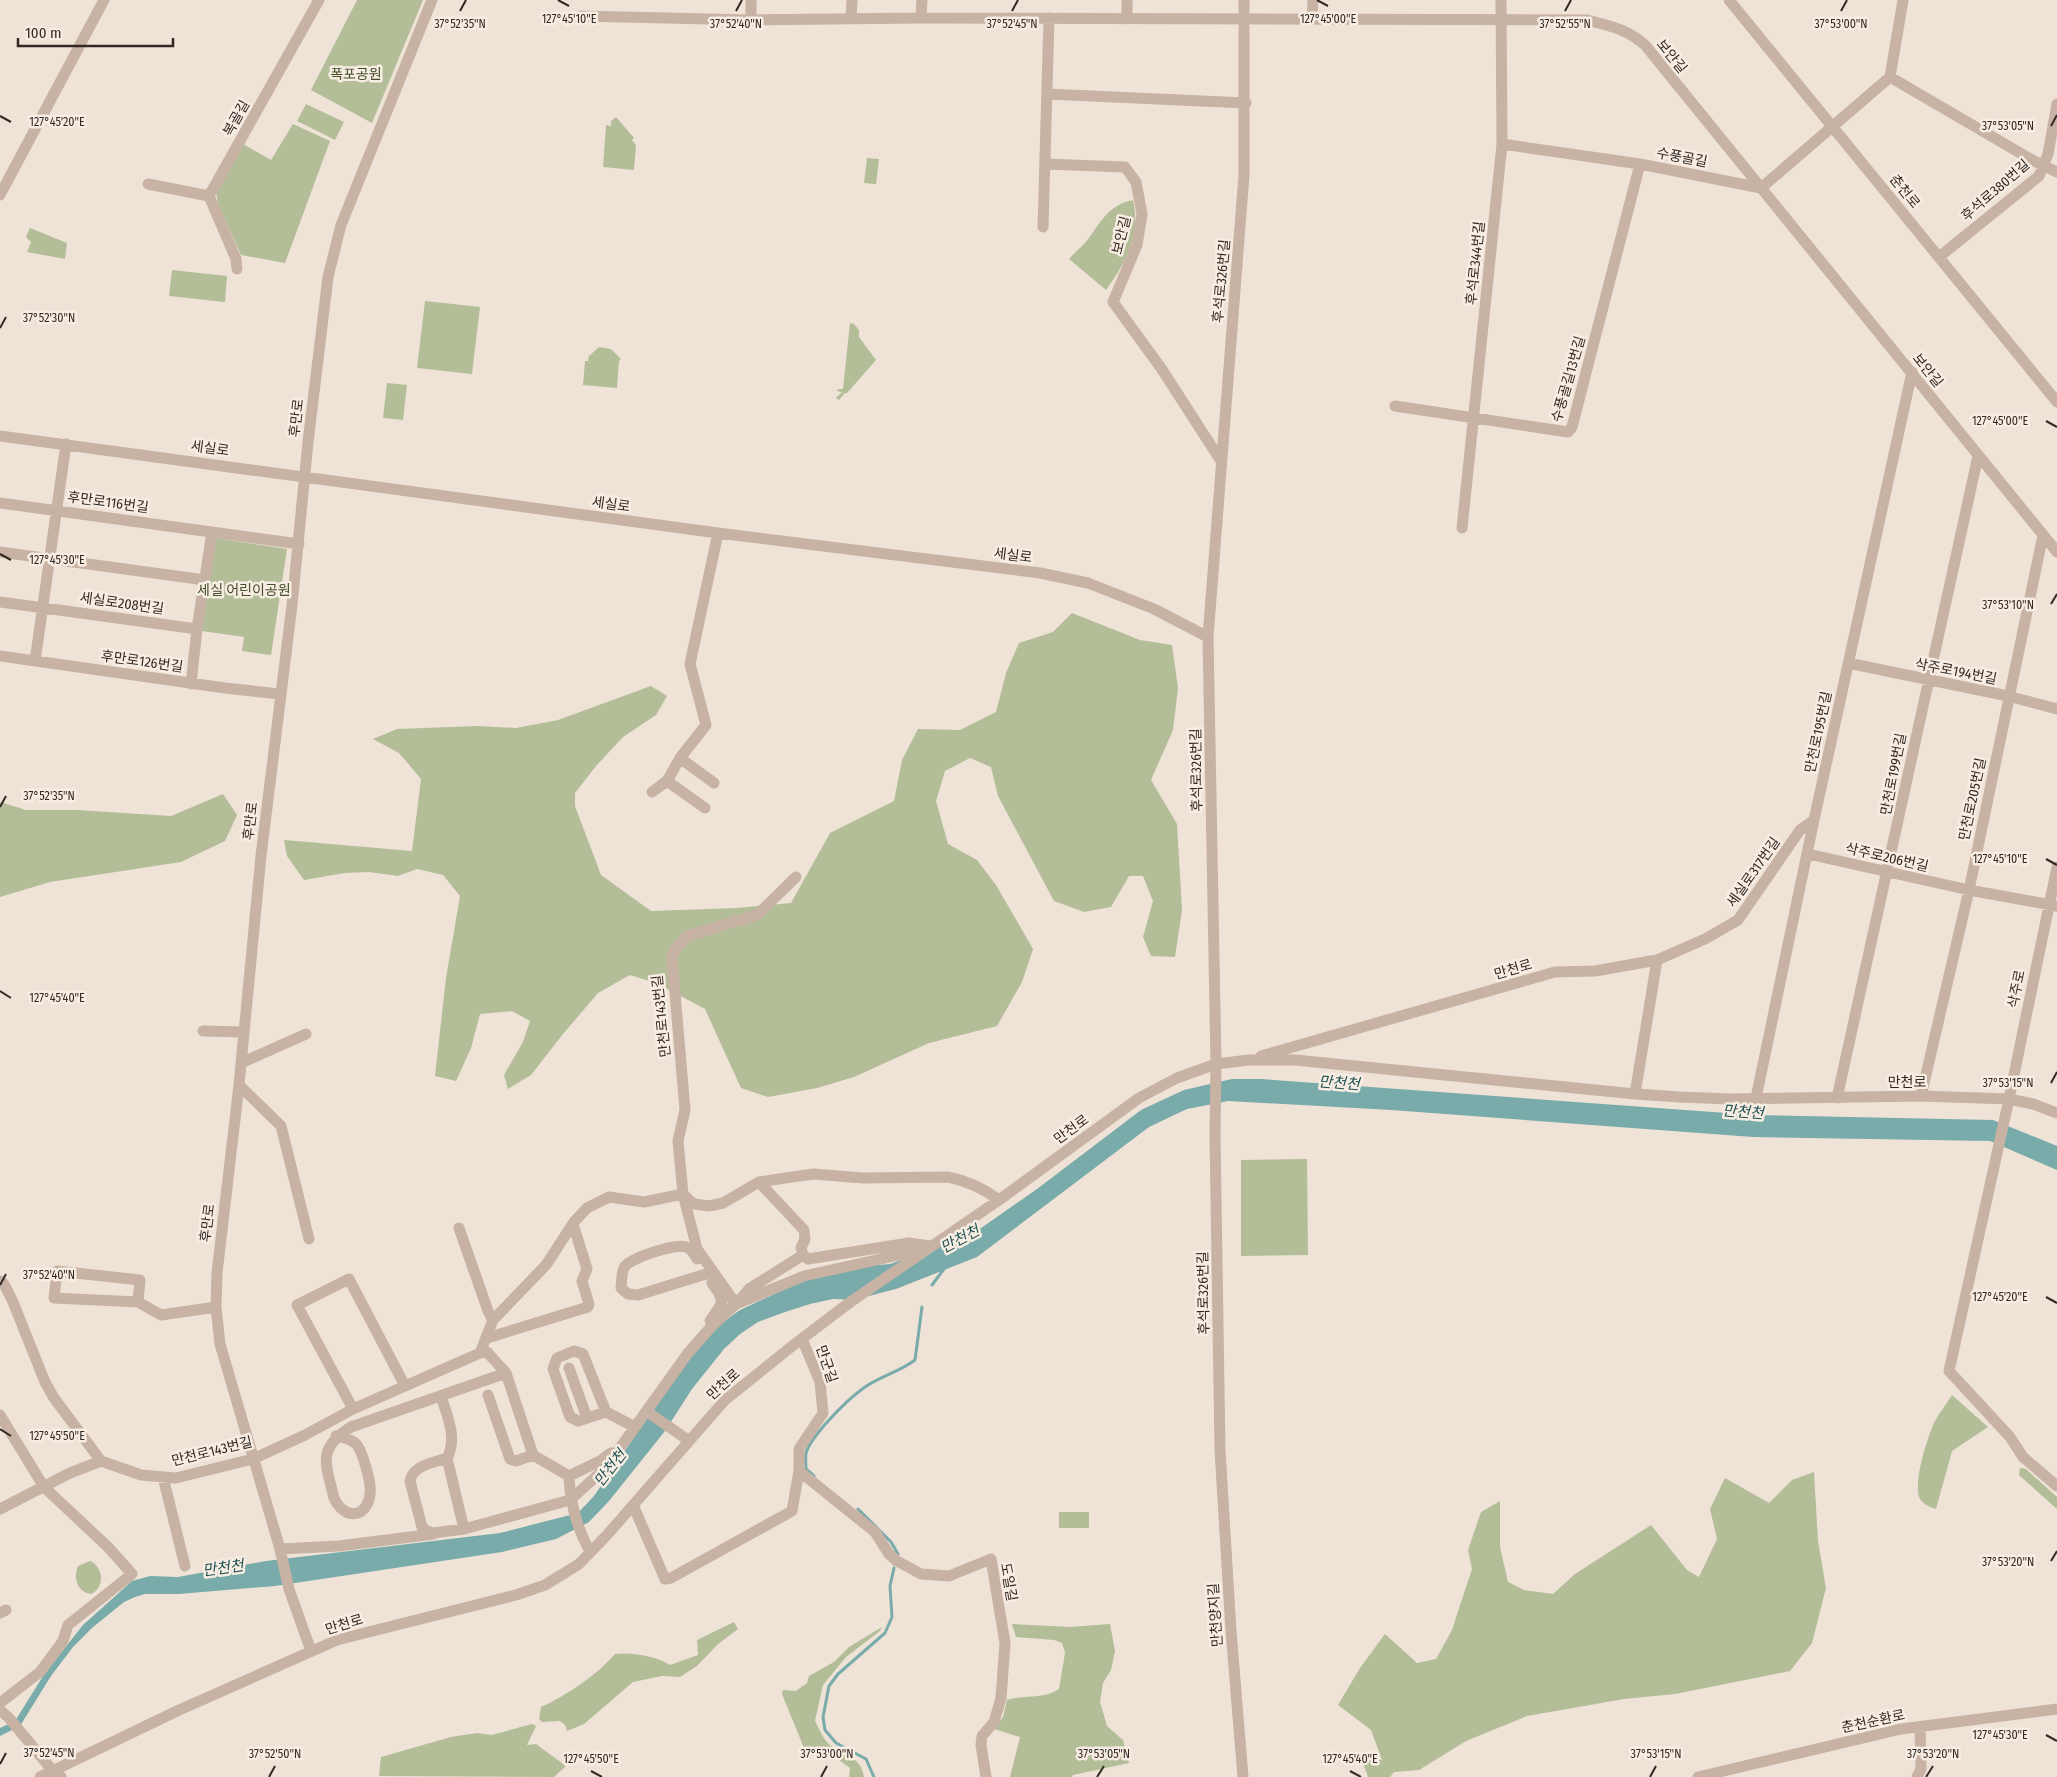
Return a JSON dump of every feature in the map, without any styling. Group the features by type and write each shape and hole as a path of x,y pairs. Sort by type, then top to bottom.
{"street":[{"path":"0,195 104,0"},
{"name":"복골길","path":"209,196 319,0"},
{"name":"후만로","path":"312,1651 289,1589 220,1344 216,1307 217,1273 239,1085 261,856 299,544 328,277 341,225 432,0"},
{"path":"751,0 751,20"},
{"path":"851,19 852,0"},
{"path":"921,18 922,0"},
{"path":"1127,0 1127,18"},
{"name":"후석로326번길","path":"1220,1450 1215,1135 1216,1064 1208,637 1244,175 1246,103 1244,0"},
{"path":"1312,20 1313,0"},
{"name":"후석로344번길","path":"1462,528 1502,144 1501,0"},
{"name":"춘천로","path":"1729,0 2055,399"},
{"path":"1761,188 1890,78 1903,0"},
{"name":"보안길","path":"580,16 751,20 921,18 1587,20 1620,29 1634,35 1645,45 2057,552"},
{"path":"1043,228 1049,18"},
{"path":"1890,78 2057,172"},
{"path":"1047,94 1246,103"},
{"name":"후석로380번길","path":"1939,257 2039,176 2044,166 2057,104"},
{"name":"수풍골길","path":"1502,144 1640,164 1761,188"},
{"name":"보안길","path":"1045,164 1125,167 1136,182 1142,214 1138,246 1113,302 1161,368 1221,461"},
{"name":"수풍골길13번길","path":"1395,406 1568,432 1572,427 1640,164"},
{"path":"148,184 209,196 234,251 237,269"},
{"name":"만천로195번길","path":"1756,1098 1814,820 1912,372"},
{"path":"2055,399 2057,385"},
{"name":"세실로","path":"0,436 718,533 1040,573 1088,583 1154,609 1208,637"},
{"path":"36,661 66,444"},
{"name":"만천로199번길","path":"1837,1098 1888,873 1927,681 1978,456"},
{"name":"후만로116번길","path":"0,502 299,544"},
{"path":"192,684 197,629 212,532"},
{"path":"652,792 667,781 680,758 706,725 690,664 718,533"},
{"name":"만천로205번길","path":"1921,1096 1969,890 2043,535"},
{"path":"0,552 204,580"},
{"name":"세실로208번길","path":"0,602 197,629"},
{"name":"후만로126번길","path":"0,656 192,684 280,694"},
{"name":"삭주로194번길","path":"1848,663 1927,681 2008,696 2057,709"},
{"path":"680,758 714,783"},
{"path":"667,781 705,808"},
{"name":"세실로317번길","path":"1657,960 1705,939 1738,920 1800,830 1814,820"},
{"name":"삭주로206번길","path":"1808,854 1969,890 2053,904"},
{"name":"삭주로","path":"2057,867 2053,904 2004,1116 1949,1371 2010,1437 2023,1456 2057,1486"},
{"name":"만천로143번길","path":"736,1304 697,1249 683,1194 678,1141 685,1110 672,966 675,949 687,936 758,915 796,876"},
{"path":"1634,1094 1657,960"},
{"name":"만천로","path":"1249,1060 1555,972 1596,971 1657,960"},
{"path":"202,1031 244,1032"},
{"path":"241,1063 306,1034"},
{"name":"만천로","path":"40,1777 57,1774 177,1711 337,1640 523,1593 551,1581 578,1564 607,1535 688,1440 725,1400 802,1339 849,1303 999,1200 1139,1098 1177,1078 1216,1064 1249,1060 1295,1060 1634,1094 1730,1099 1921,1096 2009,1100 2033,1104 2057,1113"},
{"path":"239,1085 281,1126 289,1152 309,1239"},
{"path":"480,1353 493,1320 546,1265 573,1224 587,1208 609,1197 644,1202 683,1194 695,1204 716,1205 759,1182 813,1174 863,1178 948,1178 985,1189 999,1200"},
{"path":"759,1182 804,1230 805,1239 801,1248 803,1254 808,1259 908,1243 926,1249"},
{"path":"487,1338 588,1307 589,1303 582,1281 587,1269 573,1224"},
{"path":"459,1228 488,1311 493,1320"},
{"path":"569,1476 600,1461 621,1446 684,1352 716,1314 722,1303 719,1293 689,1248 677,1246 636,1258 623,1269 621,1288 628,1294 638,1296 706,1274"},
{"path":"736,1304 804,1276 926,1249"},
{"path":"280,1552 499,1526 548,1513 571,1501 600,1472 647,1413 688,1353 711,1327 749,1289 803,1254"},
{"path":"138,1302 140,1280 57,1272 54,1298 138,1302 161,1316 216,1307"},
{"path":"353,1409 297,1305 349,1279 405,1386"},
{"path":"0,1281 4,1284 13,1302 45,1382 54,1398 101,1461 70,1473 0,1509"},
{"name":"만군길","path":"633,1505 665,1580 792,1511 799,1471 799,1449 823,1413 820,1382 802,1339"},
{"path":"606,1412 575,1421 568,1413 553,1369 555,1361 560,1356 574,1351 586,1357 606,1412 633,1426"},
{"path":"480,1353 487,1352 506,1373 533,1455 569,1476"},
{"name":"만천로143번길","path":"101,1461 141,1475 176,1478 253,1459 353,1409 480,1353"},
{"path":"569,1368 587,1418"},
{"path":"336,1436 349,1440 358,1446 371,1488 366,1506 357,1514 345,1511 337,1504 334,1498 325,1461 328,1450 336,1436 351,1427 506,1373"},
{"path":"488,1395 510,1459 516,1461 533,1455"},
{"path":"441,1396 452,1437 452,1447 447,1458 464,1528"},
{"path":"647,1413 688,1440"},
{"path":"0,1415 44,1488 109,1548 132,1574 68,1625 63,1640 40,1672 0,1703"},
{"name":"만천양지길","path":"1220,1450 1242,1777"},
{"path":"447,1458 418,1468 412,1474 410,1481 424,1530 434,1533 464,1528 571,1501"},
{"name":"도일길","path":"799,1471 875,1532 889,1554 897,1561 922,1574 949,1576 990,1559 1005,1643 1001,1698 994,1722 982,1736 981,1746 986,1777"},
{"path":"569,1476 571,1501 580,1534 590,1552"},
{"path":"163,1477 185,1566"},
{"name":"춘천순환로","path":"1698,1777 1901,1729 2057,1709"},
{"path":"0,1710 10,1718 57,1774"},
{"path":"1917,1777 1921,1769 1920,1727"}],"green space":[{"name":"폭포공원","path":"357,0 423,0 372,123 311,90"},
{"path":"306,104 344,122 335,140 297,121"},
{"path":"616,117 634,138 632,140 636,145 634,170 603,167 606,125 611,126 611,121"},
{"path":"293,124 330,141 285,263 241,255 218,204 216,192 243,144 271,160"},
{"path":"867,158 879,159 876,184 864,183"},
{"path":"1133,200 1135,225 1130,248 1120,269 1106,290 1069,259 1087,241 1102,219 1112,209"},
{"path":"30,228 67,243 65,259 27,252 31,242 26,237"},
{"path":"172,270 227,276 225,302 169,296"},
{"path":"425,301 480,307 472,374 417,368"},
{"path":"850,323 854,324 859,330 859,337 876,360 839,400 836,398 842,392 837,391 838,389 843,389"},
{"path":"599,347 611,349 621,359 619,361 617,388 583,385 585,361 588,361 589,356"},
{"path":"387,383 407,385 403,420 383,418"},
{"name":"세실 어린이공원","path":"215,538 287,549 271,655 242,651 244,637 202,631"},
{"path":"1072,613 1140,640 1172,645 1178,688 1173,730 1151,780 1177,824 1182,910 1175,957 1151,956 1143,937 1153,901 1143,876 1129,876 1111,907 1084,912 1054,901 998,796 991,767 970,758 945,771 936,801 948,844 977,860 996,885 1033,949 1022,982 997,1026 929,1043 854,1077 817,1088 768,1097 741,1088 705,1009 656,983 630,975 598,993 531,1075 508,1089 504,1075 523,1042 530,1021 512,1011 480,1014 471,1048 456,1081 435,1076 446,978 460,896 443,875 417,869 398,876 369,872 345,873 304,880 287,856 284,840 412,851 421,779 399,753 373,739 397,729 477,726 516,728 558,720 651,686 667,696 656,715 623,737 596,766 575,793 575,806 601,875 651,911 736,908 791,903 830,833 894,801 902,760 918,729 960,730 996,712 1006,673 1019,643 1053,632"},
{"path":"223,794 237,815 225,841 181,862 50,882 0,897 0,802 26,810 77,810 171,816"},
{"path":"1307,1159 1308,1255 1241,1256 1241,1160"},
{"path":"1952,1395 1988,1427 1952,1451 1936,1509 1929,1507 1920,1499 1918,1492 1919,1472 1932,1428"},
{"path":"2020,1468 2026,1469 2057,1497 2057,1509 2019,1475"},
{"path":"1814,1472 1818,1541 1826,1588 1812,1643 1790,1671 1675,1694 1624,1699 1527,1716 1466,1741 1419,1770 1394,1772 1390,1777 1368,1777 1361,1758 1382,1760 1371,1730 1338,1705 1360,1668 1385,1634 1417,1663 1436,1659 1452,1630 1472,1569 1468,1550 1481,1512 1500,1501 1500,1547 1508,1582 1524,1590 1553,1594 1575,1574 1651,1525 1687,1570 1699,1577 1717,1539 1710,1509 1725,1478 1769,1503 1792,1480"},
{"path":"1059,1512 1089,1512 1089,1528 1059,1528"},
{"path":"90,1561 98,1568 101,1578 99,1587 91,1594 82,1590 76,1580 78,1566"},
{"path":"734,1622 738,1629 718,1644 697,1666 680,1677 662,1676 633,1682 584,1724 567,1731 565,1725 560,1721 542,1722 539,1719 541,1707 581,1684 615,1654 643,1655 670,1665 698,1655 697,1640"},
{"path":"1012,1624 1070,1627 1110,1624 1115,1651 1111,1670 1103,1683 1100,1702 1107,1726 1123,1740 1129,1763 1073,1775 1072,1777 1010,1777 1020,1737 994,1729 1003,1717 1007,1700 1046,1695 1059,1689 1065,1653 1062,1643 1054,1640 1016,1637"},
{"path":"882,1627 880,1631 846,1657 823,1685 815,1721 828,1743 855,1760 862,1770 864,1777 849,1777 850,1768 832,1755 804,1748 782,1694 783,1690 796,1691 807,1683 809,1676 834,1662 849,1647"},
{"path":"532,1724 536,1726 527,1745 536,1744 566,1766 554,1777 379,1776 381,1757 451,1737 477,1733 492,1735"}],"water":[{"name":"만천천","path":"1232,1079 1261,1079 1754,1115 1993,1120 2057,1146 2057,1170 1990,1141 1753,1137 1391,1110 1228,1101 1187,1109 1149,1127 977,1257 896,1289 853,1300 833,1299 785,1312 758,1322 740,1334 724,1349 692,1389 665,1431 609,1501 589,1522 556,1539 502,1552 275,1586 179,1594 145,1594 135,1597 124,1602 92,1628 73,1647 51,1676 20,1726 0,1736 0,1728 15,1721 45,1673 83,1625 132,1581 150,1576 178,1577 266,1561 500,1533 578,1513 594,1496 690,1355 713,1329 740,1310 806,1279 864,1266 890,1264 971,1235 1037,1189 1141,1110 1184,1090"}],"waterway":[{"path":"932,1285 944,1269"},
{"path":"814,1476 806,1469 806,1453 822,1428 838,1410 861,1390 915,1360 922,1307"},
{"path":"858,1509 891,1542 898,1554"},
{"path":"874,1777 866,1759 836,1743 825,1730 823,1717 829,1686 838,1674 885,1633 892,1617 890,1586 894,1568"}]}
